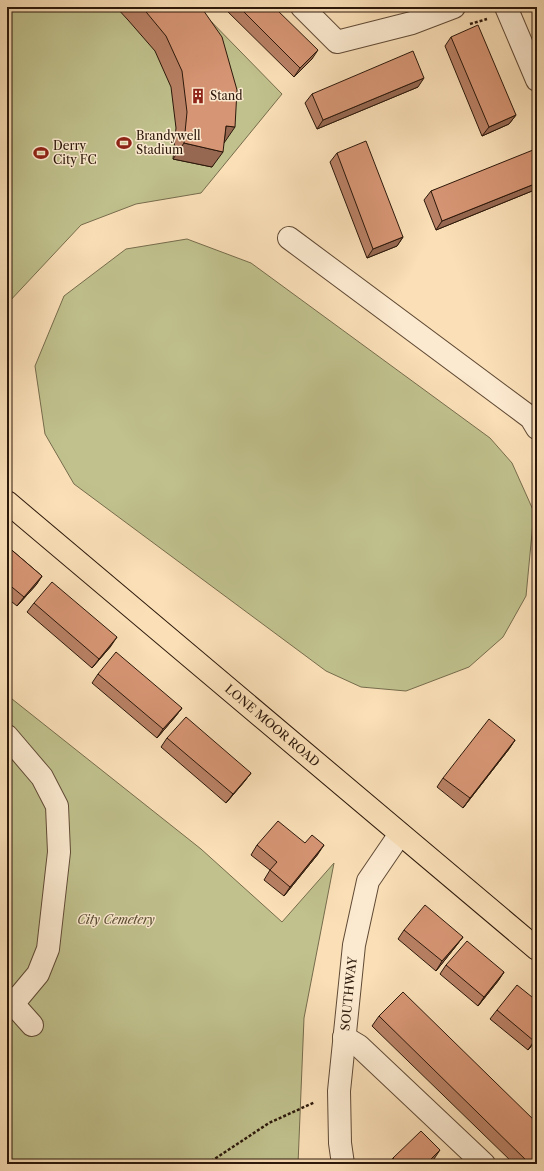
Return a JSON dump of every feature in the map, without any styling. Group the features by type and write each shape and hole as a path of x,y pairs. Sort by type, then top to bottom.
{"main road":[{"name":"LONE MOOR ROAD","path":"7,502 537,950"}],"street":[{"path":"302,7 337,42 412,23 454,7"},
{"path":"506,7 537,80"},
{"path":"289,238 531,418 537,428"},
{"path":"7,736 42,777 58,806 59,852 48,949 38,974 10,1001 32,1025"},
{"name":"SOUTHWAY","path":"343,1164 340,1143 339,1091 354,945 368,881 400,834"},
{"path":"344,1037 359,1046 484,1164"}],"path":[{"path":"207,1164 269,1123 339,1091"}],"green space":[{"name":"Brandywell Stadium","path":"7,7 197,7 282,94 201,193 136,204 81,225 7,304"},
{"path":"187,239 251,263 490,438 512,463 534,512 526,596 503,637 469,667 406,691 361,687 326,671 74,484 45,434 35,366 64,296 126,249"},
{"name":"City Cemetery","path":"7,695 201,849 282,922 334,863 304,1018 298,1164 7,1164"}],"building":[{"name":"Stand","path":"142,7 201,7 222,37 237,90 235,127 226,126 223,152 184,143 187,112 182,71 166,36"},
{"path":"239,7 274,7 318,50 300,68"},
{"path":"478,25 516,115 489,127 451,37"},
{"path":"413,51 424,78 323,120 312,94"},
{"path":"366,141 403,237 373,249 337,153"},
{"path":"533,150 537,161 537,183 442,221 431,191"},
{"path":"7,546 42,576 24,597 7,583"},
{"path":"52,582 117,637 99,659 34,603"},
{"path":"116,652 182,708 163,729 98,674"},
{"path":"186,717 251,773 233,794 167,738"},
{"path":"489,719 515,740 470,798 443,778"},
{"path":"278,821 305,843 312,835 324,845 290,887 270,870 277,862 257,845"},
{"path":"425,905 463,937 442,961 404,930"},
{"path":"467,941 504,972 484,997 446,965"},
{"path":"517,985 537,1001 537,1038 534,1041 497,1010"},
{"path":"403,992 537,1123 537,1164 530,1164 379,1016"},
{"path":"421,1131 440,1150 426,1164 399,1164 393,1158"}],"place":[{"name":"Stand","path":"198,96"},
{"name":"Brandywell Stadium","path":"124,143"},
{"name":"Derry City FC","path":"41,153"}]}
